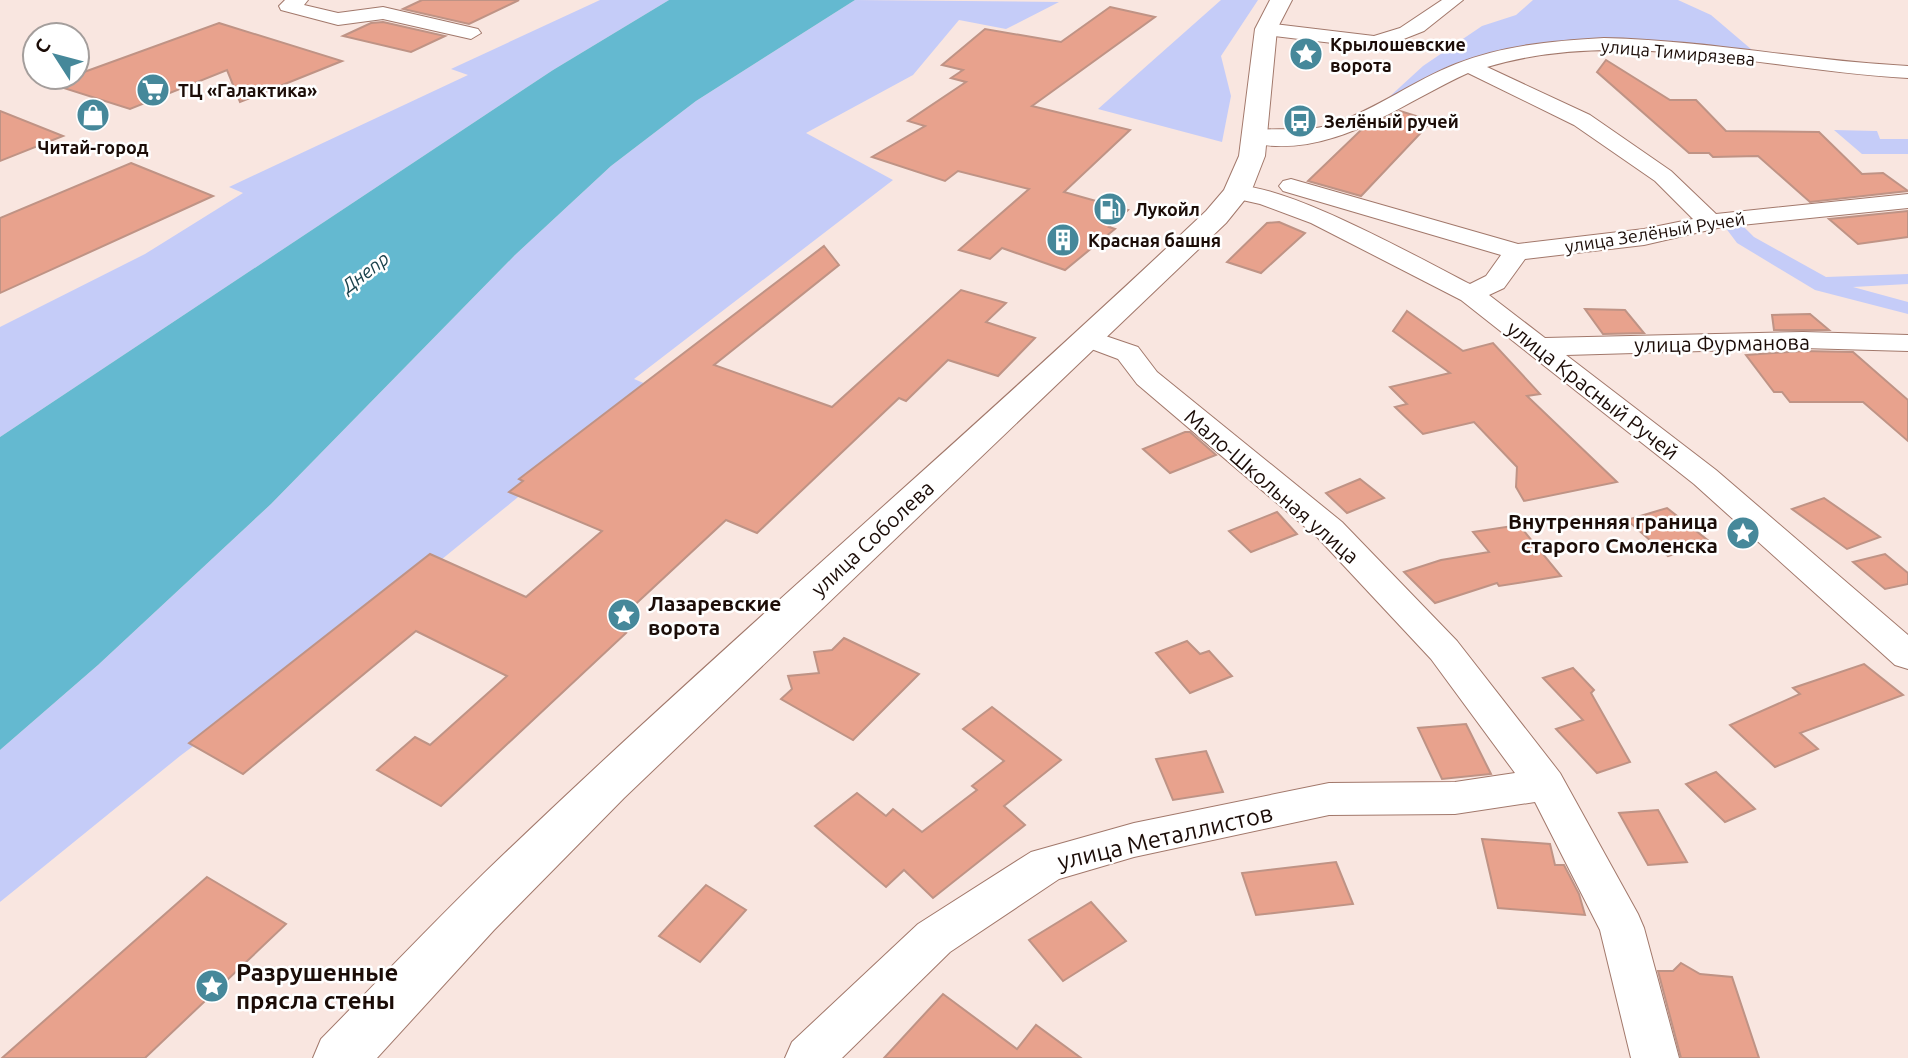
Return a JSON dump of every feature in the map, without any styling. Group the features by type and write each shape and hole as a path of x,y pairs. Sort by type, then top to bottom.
{"main road":[{"name":"улица Соболева","path":"341,1058 522,867 1216,217 1241,184 1254,136 1266,29 1280,0"}],"street":[{"path":"299,0 288,6 338,19 383,13 471,33"},
{"path":"1266,29 1374,42 1403,36 1454,0"},
{"name":"улица Тимирязева","path":"1254,136 1305,138 1329,133 1469,66 1490,59 1559,47 1614,43 1710,51 1828,68 1908,72"},
{"path":"1469,66 1582,120 1662,176 1710,222"},
{"name":"улица Зелёный Ручей","path":"1241,184 1273,181 1517,251 1644,237 1710,222 1908,201"},
{"name":"улица Красный Ручей","path":"1241,184 1266,198 1320,218 1470,293 1705,477 1908,656"},
{"path":"1470,293 1494,282 1517,251"},
{"name":"Мало-Школьная улица","path":"1088,338 1128,353 1147,378 1330,530 1444,650 1546,784 1622,928 1655,1058"},
{"name":"улица Фурманова","path":"1536,347 1803,340 1908,343"},
{"name":"улица Металлистов","path":"809,1058 933,938 1046,865 1135,840 1329,799 1455,798 1546,784"}],"shaded area":[{"path":"600,0 669,0 553,70 0,437 0,327 145,254 243,193 229,187 468,75 451,69"},
{"path":"855,0 1059,2 1006,29 959,20 913,75 806,133 893,180 634,379 653,387 436,564 180,756 0,902 0,750 98,665 271,504 515,255 611,166 696,101"},
{"path":"1221,0 1258,0 1221,56 1231,96 1222,142 1098,109"},
{"path":"1533,0 1678,0 1711,15 1758,55 1653,40 1583,39 1486,55 1387,99 1423,66 1482,26 1516,15"},
{"path":"1834,130 1877,131 1880,139 1908,139 1908,154 1862,154"},
{"path":"1741,224 1754,237 1826,277 1908,274 1908,284 1853,287 1908,302 1908,314 1815,290 1737,243 1725,227"}],"water":[{"name":"Днепр","path":"669,0 855,0 696,101 611,166 515,255 271,504 98,665 0,750 0,437 553,70"}],"building":[{"path":"422,0 519,0 469,24 403,9"},
{"path":"1110,7 1155,17 1032,106 1130,130 1064,192 1128,210 1109,227 1115,229 1065,270 1002,248 990,259 959,250 1029,189 958,171 945,181 872,157 925,126 908,121 966,82 951,78 963,70 942,65 985,29 1061,42"},
{"path":"383,22 445,36 411,52 343,36 371,23"},
{"path":"219,23 342,61 240,102 227,70 130,109 73,91 91,91 91,69"},
{"path":"1606,60 1670,100 1696,100 1726,131 1819,132 1862,174 1883,173 1908,191 1810,202 1758,156 1713,157 1709,153 1689,153 1597,72"},
{"path":"0,111 63,136 0,161"},
{"path":"1400,111 1432,121 1361,196 1308,181 1361,130"},
{"path":"131,163 213,196 0,293 0,218"},
{"path":"1908,211 1908,237 1858,244 1829,219"},
{"path":"1279,222 1305,233 1261,273 1227,262 1267,223"},
{"path":"824,246 839,265 714,365 832,407 961,290 1006,303 986,322 1035,338 998,376 948,360 906,401 899,398 757,533 726,520 612,626 626,633 441,806 377,770 415,737 430,745 507,676 416,631 243,774 189,743 430,554 526,597 602,531 509,492 523,481 519,479"},
{"path":"1585,309 1625,310 1644,333 1603,334"},
{"path":"1407,311 1463,351 1493,343 1540,394 1527,396 1617,482 1524,501 1516,487 1517,467 1474,422 1423,434 1395,407 1407,404 1390,387 1450,373 1393,331"},
{"path":"1810,314 1829,330 1774,330 1772,315"},
{"path":"1803,351 1853,352 1908,400 1908,441 1863,402 1790,402 1782,392 1774,392 1746,355"},
{"path":"1190,432 1216,455 1170,473 1143,449"},
{"path":"1360,479 1384,498 1347,513 1326,493"},
{"path":"1824,498 1880,537 1847,549 1792,509"},
{"path":"1667,508 1710,542 1668,556 1627,520"},
{"path":"1277,512 1297,534 1251,552 1229,531"},
{"path":"1519,525 1561,576 1499,586 1497,583 1435,603 1404,572 1441,560 1489,552 1473,532"},
{"path":"1885,554 1908,573 1908,584 1885,589 1853,562"},
{"path":"844,638 919,674 853,740 781,699 792,689 788,676 819,673 814,652 832,650"},
{"path":"1187,641 1200,654 1209,651 1232,676 1190,693 1156,653"},
{"path":"1864,664 1903,695 1800,733 1818,749 1775,767 1730,725 1800,694 1793,688"},
{"path":"1573,668 1594,690 1591,693 1630,762 1597,773 1556,729 1583,720 1543,678"},
{"path":"992,707 1061,760 1004,806 1025,825 933,898 904,870 886,887 815,826 857,793 886,816 893,809 922,832 977,790 972,786 1004,761 963,729"},
{"path":"1466,724 1491,774 1442,779 1418,728"},
{"path":"1206,751 1223,792 1173,800 1156,759"},
{"path":"1716,772 1755,809 1725,822 1686,784"},
{"path":"1658,810 1687,862 1648,865 1619,813"},
{"path":"1482,839 1550,844 1555,865 1564,865 1579,894 1585,915 1498,908"},
{"path":"1336,862 1353,904 1256,915 1242,873"},
{"path":"207,877 286,924 145,1058 2,1058"},
{"path":"706,885 746,910 700,962 659,936"},
{"path":"1091,902 1126,941 1063,981 1029,940"},
{"path":"1681,963 1700,974 1732,977 1759,1058 1681,1058 1658,971 1673,971"},
{"path":"943,994 1017,1049 1036,1025 1081,1058 884,1058"}],"place":[{"name":"Крылошевские ворота","path":"1306,54"},
{"name":"ТЦ «Галактика»","path":"153,90"},
{"name":"Читай-город","path":"93,115"},
{"name":"Зелёный ручей","path":"1300,121"},
{"name":"Лукойл","path":"1110,209"},
{"name":"Красная башня","path":"1063,240"},
{"name":"Внутренняя граница старого Смоленска","path":"1743,533"},
{"name":"Лазаревские ворота","path":"624,615"},
{"name":"Разрушенные прясла стены","path":"212,986"}]}
